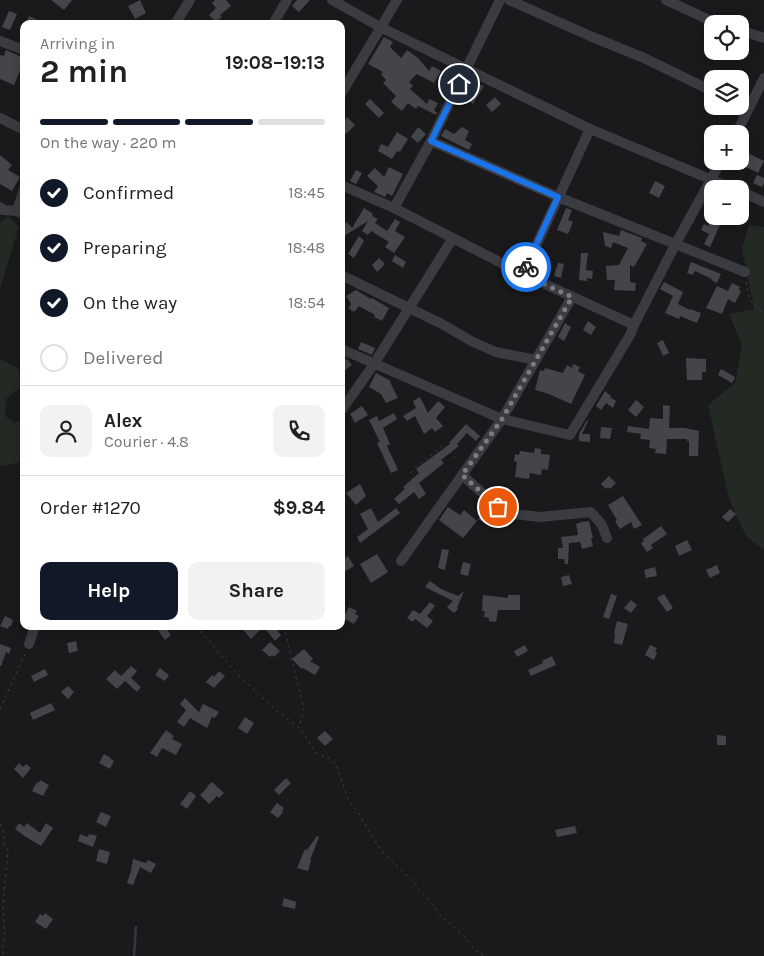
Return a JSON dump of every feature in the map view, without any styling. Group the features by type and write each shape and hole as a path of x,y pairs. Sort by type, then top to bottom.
{"street":[{"path":"178,20 190,0"},
{"path":"275,20 287,0"},
{"path":"332,0 380,27 590,129 711,179"},
{"path":"345,87 398,0"},
{"path":"394,208 431,141 500,0"},
{"path":"509,0 644,58 704,87"},
{"path":"666,0 704,18"},
{"path":"749,33 764,38"},
{"path":"0,41 20,48"},
{"path":"749,100 764,78"},
{"path":"0,118 20,128"},
{"path":"523,274 590,129"},
{"path":"431,141 558,197 745,272"},
{"path":"345,351 502,419 570,435 630,335 675,245 716,170"},
{"path":"345,187 394,208 523,274 634,325"},
{"path":"749,196 764,202"},
{"path":"0,207 3,210 20,213"},
{"path":"345,405 374,364 453,238"},
{"path":"345,277 440,323 473,342 496,352 536,360"},
{"path":"401,561 502,419 572,297"},
{"path":"464,473 498,507 513,514 540,517 591,512 602,525 607,538"},
{"path":"29,644 34,630"}],"path":[{"path":"745,272 750,301 764,314"},
{"path":"411,473 444,445 464,473"},
{"path":"199,630 238,675 298,728 316,753 329,758 336,764 348,799 384,854 404,872 441,916 463,935 476,951 485,956"},
{"path":"285,630 304,710 298,728"},
{"path":"0,709 29,644"},
{"path":"0,824 4,833 4,844 8,851 3,905 5,934 3,956"}],"shaded area":[{"path":"8,216 19,227 0,288 0,223"},
{"path":"749,225 764,227 764,550 746,536 729,499 708,405 735,383 742,345 729,314 754,309 742,248"},
{"path":"0,359 18,368 20,377 20,388 6,399 5,416 15,423 20,420 20,463 0,466"}],"building":[{"path":"51,0 72,0 64,10"},
{"path":"140,0 146,13 135,19 128,6"},
{"path":"215,0 226,0 231,6 220,15 222,17 218,20 214,20 209,15 216,8 212,3"},
{"path":"297,0 310,0 299,12 292,6"},
{"path":"9,11 17,14 10,30 2,27"},
{"path":"29,16 38,20 28,20"},
{"path":"384,37 393,42 390,47 401,58 407,50 418,58 429,71 432,66 441,71 434,83 417,74 409,82 413,86 410,89 427,104 429,99 438,103 434,110 437,113 436,115 418,106 416,109 408,103 402,111 391,102 396,96 383,83 386,80 381,74 383,72 368,64"},
{"path":"6,50 20,56 20,71 14,85 0,79 0,55 4,56"},
{"path":"473,82 484,86 473,104 463,98"},
{"path":"495,97 501,104 492,112 486,105"},
{"path":"370,99 384,113 379,118 365,104"},
{"path":"347,117 355,125 346,134 345,133 345,119"},
{"path":"418,127 426,134 418,143 411,137"},
{"path":"462,127 469,131 465,140 472,144 469,150 441,136 445,129 454,134"},
{"path":"397,132 408,139 400,152 397,151 392,159 378,151 381,144 388,147"},
{"path":"750,154 764,161 758,173 749,168"},
{"path":"0,155 12,165 8,170 20,177 12,191 0,184"},
{"path":"389,167 403,174 392,196 387,193 385,197 374,192 378,186 367,176 375,168 384,177"},
{"path":"356,170 362,173 356,184 350,181"},
{"path":"757,175 764,178 762,187 753,183"},
{"path":"655,181 665,186 659,198 649,193"},
{"path":"364,208 378,219 375,223 387,231 395,219 400,222 395,231 405,237 394,253 385,247 389,242 371,231 368,235 362,231 368,221 345,235 345,224 347,222 352,228"},
{"path":"566,208 572,210 568,220 573,222 568,234 557,230"},
{"path":"704,224 708,226 720,225 710,247 704,244 709,234 701,230"},
{"path":"621,230 642,238 641,241 647,244 634,267 630,265 630,282 636,283 635,291 614,290 615,280 607,280 606,266 619,265 628,248 613,242 611,248 605,246 603,232 619,236"},
{"path":"359,236 364,241 354,258 348,254"},
{"path":"581,253 588,253 586,270 593,271 592,279 587,278 587,281 579,280"},
{"path":"395,255 406,262 403,268 392,261"},
{"path":"379,258 385,264 377,272 372,265"},
{"path":"691,262 721,274 717,283 695,271 693,275 687,273"},
{"path":"558,263 564,264 561,278 554,276"},
{"path":"664,282 683,292 678,304 701,313 697,323 680,316 679,319 665,313 673,296 660,289"},
{"path":"732,283 740,287 739,290 741,291 735,303 728,299 722,314 706,308 717,286 728,291"},
{"path":"356,290 389,308 382,321 359,306 354,312 348,308 351,304 346,296"},
{"path":"588,321 596,327 591,335 583,330"},
{"path":"565,323 571,327 564,341 558,337"},
{"path":"663,340 669,353 663,356 657,343"},
{"path":"361,342 375,348 372,355 358,349"},
{"path":"686,358 706,359 706,372 702,372 702,380 687,380"},
{"path":"347,359 352,365 345,370 345,361"},
{"path":"573,364 580,367 578,371 585,375 571,404 535,390 540,370 544,371 545,368 563,373 567,365 572,368"},
{"path":"721,369 735,377 732,383 718,375"},
{"path":"376,373 391,381 398,398 386,403 381,394 369,387"},
{"path":"605,391 616,401 613,408 606,403 601,410 596,406"},
{"path":"420,397 428,413 438,401 445,407 436,418 443,426 435,432 432,428 424,434 415,416 407,421 403,416 416,408 413,401"},
{"path":"636,400 644,407 636,417 628,410"},
{"path":"663,405 670,406 669,428 685,428 699,431 698,456 689,456 689,441 687,439 667,439 666,454 655,453 656,449 649,448 650,440 640,439 641,434 627,432 628,426 649,429 650,418 663,419"},
{"path":"362,406 368,415 355,423 350,414"},
{"path":"394,413 397,419 383,428 390,444 387,446 398,470 391,473 377,443 380,442 369,420 377,416 379,421"},
{"path":"587,420 582,434 590,434 590,442 579,441 579,434"},
{"path":"466,424 480,436 476,441 467,433 457,444 459,446 441,460 444,463 419,483 426,494 419,499 414,492 399,504 394,499 405,489 403,487 419,473 416,469 450,444"},
{"path":"601,427 612,428 610,439 600,438"},
{"path":"535,448 541,449 541,454 550,455 548,470 542,469 541,475 530,473 529,479 515,477 517,462 514,461 515,454 519,455 520,451 534,453"},
{"path":"609,476 616,483 610,489 608,487 606,489 601,484"},
{"path":"360,484 366,496 356,505 346,493"},
{"path":"623,496 642,525 634,529 631,522 620,529 608,505"},
{"path":"448,507 460,515 464,510 477,521 463,538 439,520"},
{"path":"371,508 378,522 396,508 400,513 360,543 357,537 368,529 360,514"},
{"path":"486,509 491,513 484,523 478,519"},
{"path":"730,509 736,514 728,522 722,517"},
{"path":"589,521 593,546 582,549 580,542 569,543 568,564 565,564 564,559 558,559 558,548 563,548 561,537 578,535 576,524"},
{"path":"661,526 667,534 651,545 653,548 647,552 641,543 644,541 643,539"},
{"path":"687,540 692,550 679,556 675,546"},
{"path":"442,549 449,550 445,570 438,568"},
{"path":"377,554 388,572 371,583 360,564"},
{"path":"348,556 354,566 345,572 345,558"},
{"path":"463,562 471,564 468,576 460,574"},
{"path":"717,565 720,573 710,578 706,570"},
{"path":"655,567 657,576 646,578 644,570"},
{"path":"569,575 572,584 563,586 561,577"},
{"path":"430,581 441,589 458,596 464,591 458,609 454,613 447,607 453,601 425,587"},
{"path":"611,594 617,596 609,619 603,617"},
{"path":"664,594 673,608 667,612 657,598"},
{"path":"483,595 508,598 508,595 520,595 520,610 498,610 496,622 489,621 489,618 484,617 485,611 482,611"},
{"path":"631,600 637,605 631,613 624,608"},
{"path":"430,602 435,606 427,616 433,621 427,628 415,619 413,622 407,618 413,610 420,614"},
{"path":"349,607 357,611 355,614 359,616 354,624 345,619"},
{"path":"5,616 13,620 8,629 0,626"},
{"path":"617,621 628,624 622,645 614,643"},
{"path":"158,630 168,630 171,635 165,640"},
{"path":"243,630 260,630 251,639"},
{"path":"266,630 277,630 281,635 275,641"},
{"path":"76,641 78,651 69,653 67,643"},
{"path":"270,642 280,651 274,657 272,655 270,657 262,650"},
{"path":"0,644 11,648 9,654 6,652 1,666 0,666"},
{"path":"525,645 528,651 517,657 514,651"},
{"path":"650,645 657,648 654,660 645,655"},
{"path":"304,649 313,659 310,661 320,667 315,675 302,669 292,659"},
{"path":"552,656 556,665 531,676 528,670 543,663 542,661"},
{"path":"131,666 137,671 131,678 141,687 137,692 125,681 117,689 106,679 115,670 121,676"},
{"path":"160,668 169,675 165,681 155,675"},
{"path":"45,669 48,675 34,682 31,676"},
{"path":"219,671 225,676 214,688 206,682"},
{"path":"68,686 74,692 68,699 61,692"},
{"path":"185,698 199,712 203,704 219,712 215,718 212,717 207,728 190,718 184,727 177,722 186,710 180,704"},
{"path":"51,703 55,710 33,720 30,713"},
{"path":"245,717 254,723 247,734 238,728"},
{"path":"166,730 174,736 172,739 182,744 176,755 162,748 157,757 150,753"},
{"path":"325,731 333,739 325,746 317,738"},
{"path":"717,735 726,736 726,745 717,745"},
{"path":"104,754 114,761 110,769 99,763"},
{"path":"19,763 23,767 26,764 31,768 23,778 14,769"},
{"path":"286,778 291,783 279,795 274,790"},
{"path":"40,780 49,785 43,796 32,791"},
{"path":"212,782 224,793 219,798 217,796 209,804 200,795"},
{"path":"190,791 196,796 187,809 180,804"},
{"path":"277,803 284,808 278,818 270,812"},
{"path":"101,812 111,816 106,827 96,822"},
{"path":"19,823 24,827 27,823 40,833 46,823 53,828 41,846 15,829"},
{"path":"575,826 577,833 557,837 555,830"},
{"path":"80,834 88,837 89,834 97,836 93,847 78,841"},
{"path":"317,836 319,837 308,871 297,868 305,849 307,850"},
{"path":"99,849 110,852 107,864 96,861"},
{"path":"133,859 146,863 148,860 156,864 151,873 140,867 133,885 127,883"},
{"path":"284,898 296,902 295,909 282,906"},
{"path":"45,913 53,919 46,929 35,922 40,914 43,916"}],"waterway":[{"path":"134,956 136,927"}],"way so far":[{"path":"498,507 462,475 502,419 572,297 523,274 526,267"}],"route":[{"path":"459,84 431,141 558,197 526,267"}]}
